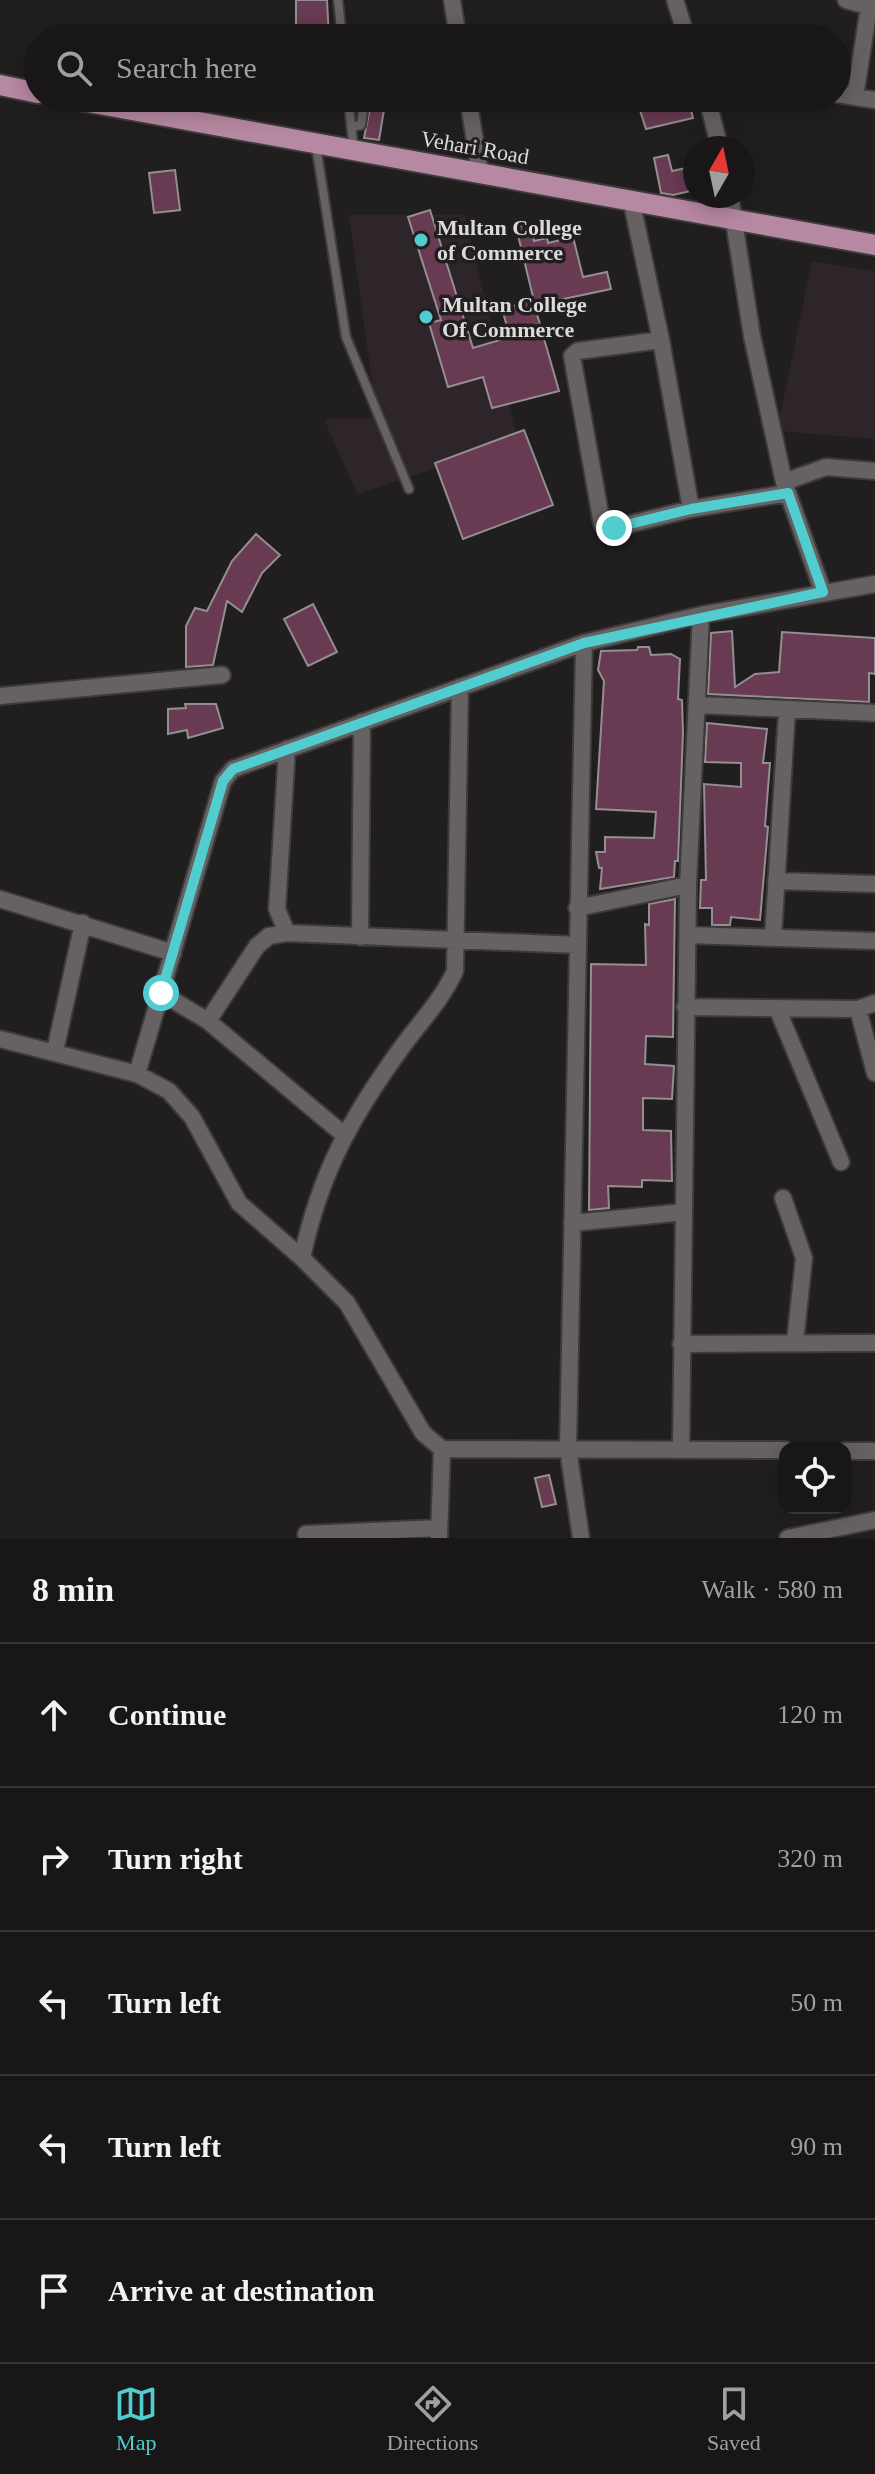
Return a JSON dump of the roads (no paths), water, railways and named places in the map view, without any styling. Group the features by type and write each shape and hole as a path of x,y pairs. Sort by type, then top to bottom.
{"main road":[{"path":"0,85 24,90"},
{"name":"Vehari Road","path":"140,112 735,217 875,245"}],"street":[{"path":"452,0 456,24"},
{"path":"675,0 683,24"},
{"path":"846,0 871,5 855,97"},
{"path":"851,96 875,100"},
{"path":"470,112 480,172"},
{"path":"711,112 717,136"},
{"path":"631,199 661,340 691,509"},
{"path":"733,208 752,336 786,487 823,592"},
{"path":"661,340 578,351 572,356 571,365 602,524 606,528 786,487 826,467 875,471"},
{"path":"137,1074 223,781 233,769 584,643 701,615 875,584"},
{"path":"681,1450 685,1007 701,615"},
{"path":"581,1538 568,1449 584,643"},
{"path":"0,696 222,675"},
{"path":"302,1258 313,1207 343,1134 402,1047 447,988 455,971 460,687"},
{"path":"699,705 875,713"},
{"path":"773,937 787,711"},
{"path":"360,937 362,722"},
{"path":"287,749 277,909 287,933"},
{"path":"776,881 875,884"},
{"path":"577,908 688,885"},
{"path":"0,899 173,953"},
{"path":"55,1051 83,923"},
{"path":"208,1021 257,946 269,936 287,933 578,945"},
{"path":"688,935 875,941"},
{"path":"161,993 208,1021 343,1134"},
{"path":"685,1007 858,1009 875,1003"},
{"path":"777,1008 841,1162"},
{"path":"858,1009 875,1073"},
{"path":"0,1039 137,1074 169,1091 207,1141 239,1203 302,1258 347,1303 423,1433 442,1449 779,1450"},
{"path":"783,1198 804,1258 795,1342"},
{"path":"572,1223 684,1212"},
{"path":"681,1344 875,1343"},
{"path":"308,1530 439,1533 442,1449"},
{"path":"851,1451 875,1451"},
{"path":"788,1538 875,1520"}],"lane":[{"path":"338,0 341,24"},
{"path":"349,112 354,152"},
{"path":"351,127 361,125 363,112"},
{"path":"316,145 346,337 409,489"}],"place":[{"name":"Multan College of Commerce","path":"421,240"},
{"name":"Multan College Of Commerce","path":"426,317"}]}
